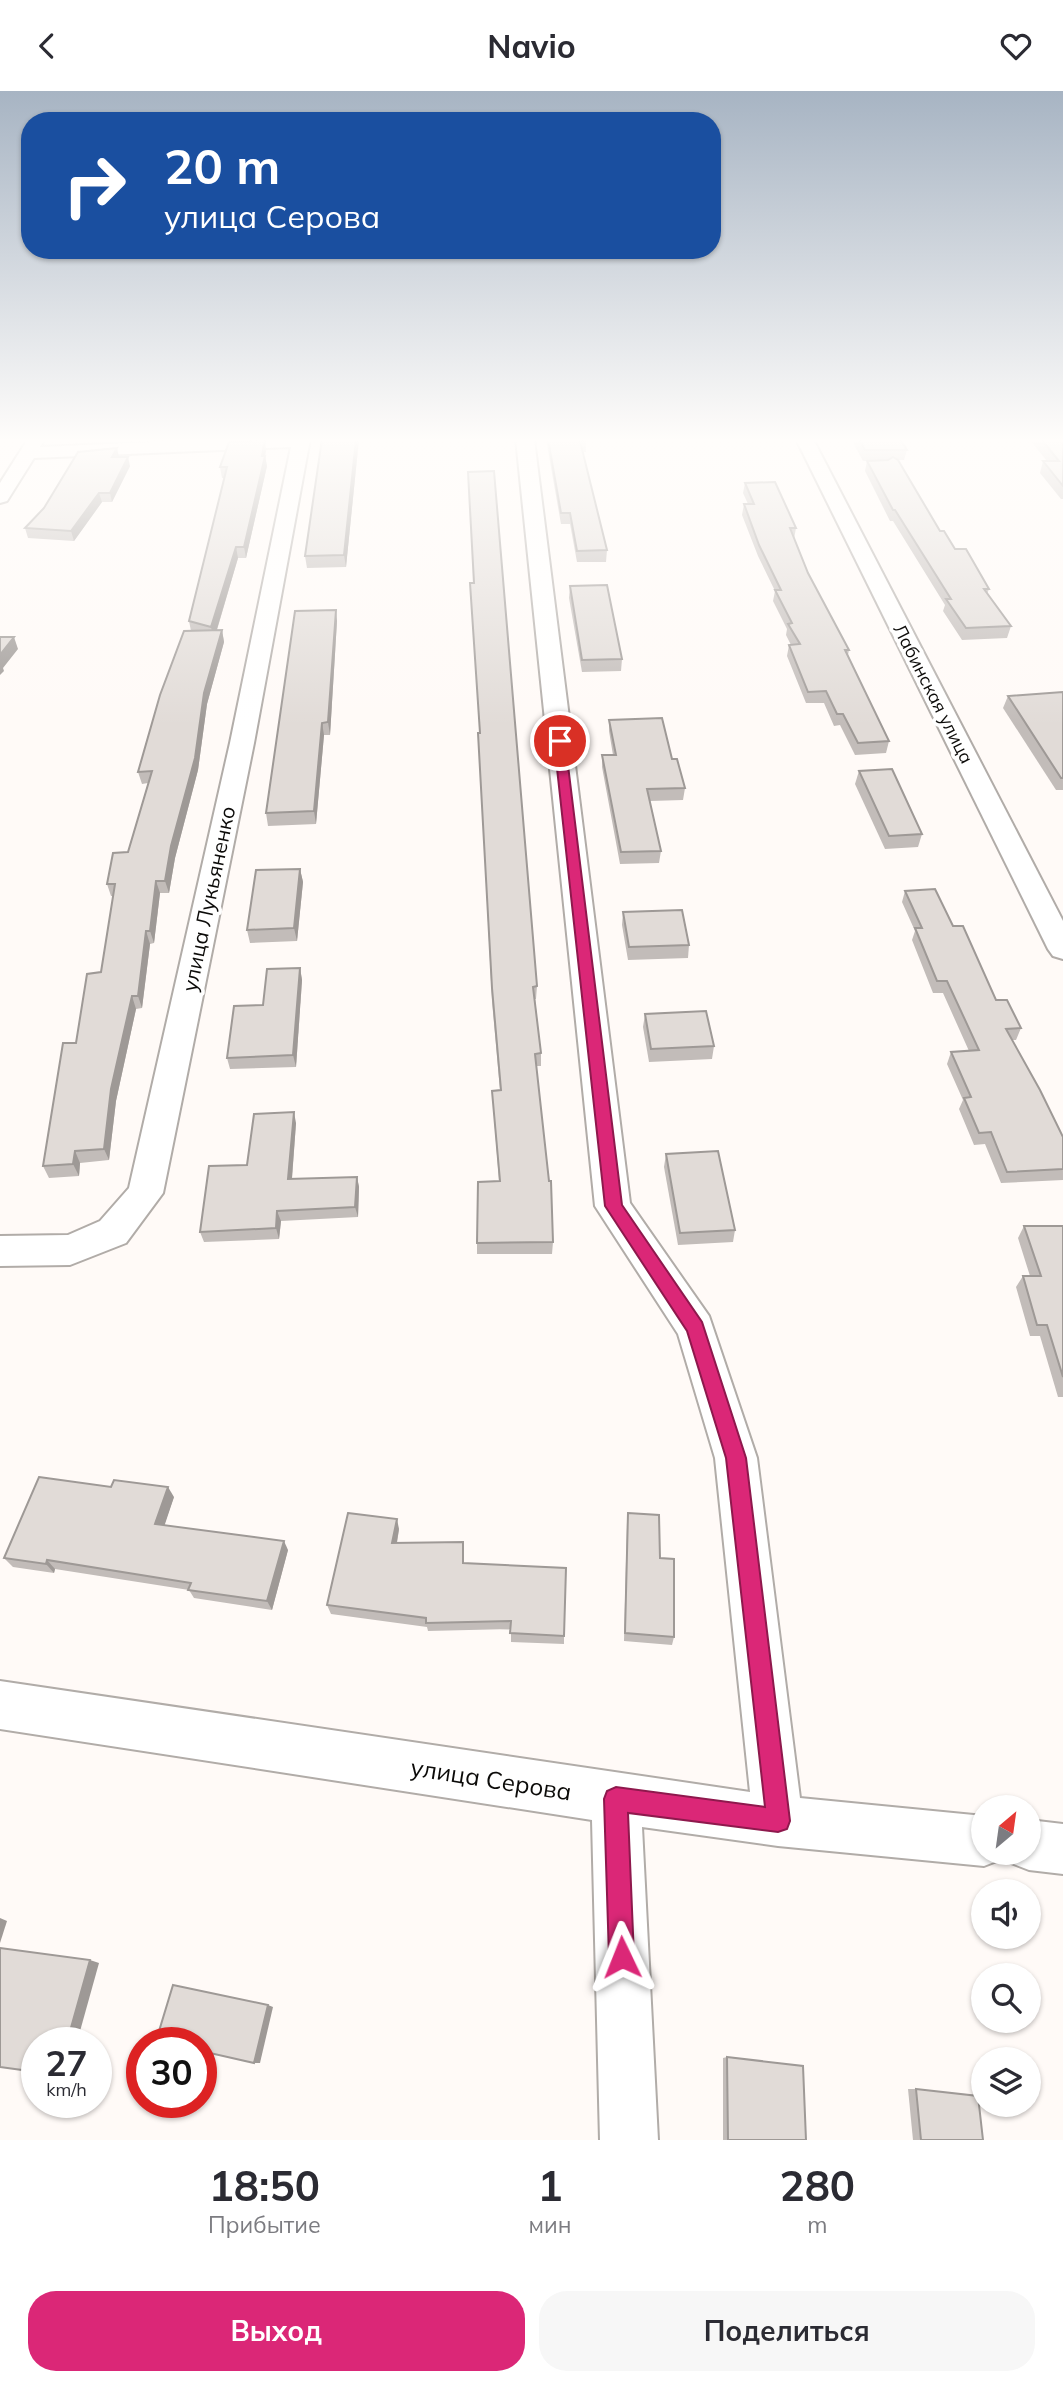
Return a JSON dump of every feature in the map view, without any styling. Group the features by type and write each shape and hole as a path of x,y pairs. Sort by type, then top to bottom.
{"street":[{"name":"улица Лукьяненко","path":"0,1251 70,1250 113,1232 145,1193 239,757 282,535"},
{"path":"536,535 613,1206 695,1328 736,1458 778,1821"},
{"name":"Лабинская улица","path":"853,535 1063,949"},
{"name":"улица Серова","path":"0,1705 616,1799 778,1821 971,1840"},
{"path":"616,1799 629,2140"},
{"path":"1041,1846 1063,1849"}],"building":[{"path":"210,535 247,535 244,547 236,547 211,627 189,621"},
{"path":"308,535 346,535 344,555 305,556"},
{"path":"471,535 499,535 537,986 533,987 541,1053 535,1054 551,1181 553,1242 477,1243 478,1182 500,1181 492,1091 501,1090 492,988 470,583 474,583"},
{"path":"574,535 603,535 607,550 577,551"},
{"path":"755,535 793,535 808,573 849,650 845,650 889,741 858,743 843,714 837,714 826,691 808,692 789,645 800,644 788,624 792,623 775,590 781,590"},
{"path":"910,535 946,535 955,549 966,549 989,589 984,589 1011,626 966,628 946,599 951,599"},
{"path":"607,585 622,659 582,660 570,586"},
{"path":"336,610 328,722 322,723 314,811 266,813 295,611"},
{"path":"222,630 204,693 195,758 171,846 165,881 156,881 150,931 146,931 138,996 132,996 111,1089 104,1149 75,1151 73,1164 43,1166 63,1043 76,1043 87,974 101,972 115,884 107,884 113,853 128,852 152,771 138,772 160,695 184,631"},
{"path":"0,637 14,637 0,655"},
{"path":"1063,692 1063,778 1061,778 1008,696"},
{"path":"662,718 672,759 677,759 685,788 647,789 661,851 621,852 602,755 616,755 609,720"},
{"path":"892,769 922,834 889,836 859,771"},
{"path":"300,869 294,928 247,930 256,870"},
{"path":"935,889 953,926 963,926 996,1000 1007,1000 1021,1028 1006,1029 1063,1137 1063,1169 1007,1172 991,1132 979,1133 964,1098 971,1097 951,1052 979,1050 947,981 937,981 915,928 922,928 905,891"},
{"path":"682,910 689,945 629,947 623,912"},
{"path":"300,968 293,1055 227,1058 234,1006 263,1005 267,969"},
{"path":"706,1011 714,1046 651,1049 645,1014"},
{"path":"294,1112 288,1179 357,1177 355,1207 277,1211 276,1228 200,1232 209,1166 247,1165 254,1114"},
{"path":"718,1151 735,1230 680,1233 666,1154"},
{"path":"1024,1226 1063,1226 1063,1377 1047,1325 1037,1325 1023,1276 1041,1276"},
{"path":"39,1477 111,1487 114,1480 168,1487 155,1524 284,1541 267,1601 188,1590 191,1583 47,1560 46,1564 4,1558"},
{"path":"348,1513 397,1519 392,1543 463,1542 463,1563 566,1568 564,1636 510,1633 511,1621 426,1623 426,1618 327,1605"},
{"path":"628,1513 659,1515 660,1558 674,1559 674,1637 625,1633"},
{"path":"0,1948 90,1960 71,2027 21,2027 21,2070 0,2067"},
{"path":"173,1985 268,2005 254,2063 217,2055 217,2027 160,2027"},
{"path":"727,2057 803,2066 806,2140 728,2140"},
{"path":"916,2089 971,2095 971,2117 980,2117 983,2140 921,2140"}],"route":[{"path":"560,741 613,1206 695,1328 736,1458 778,1821 616,1799 622,1957"}]}
